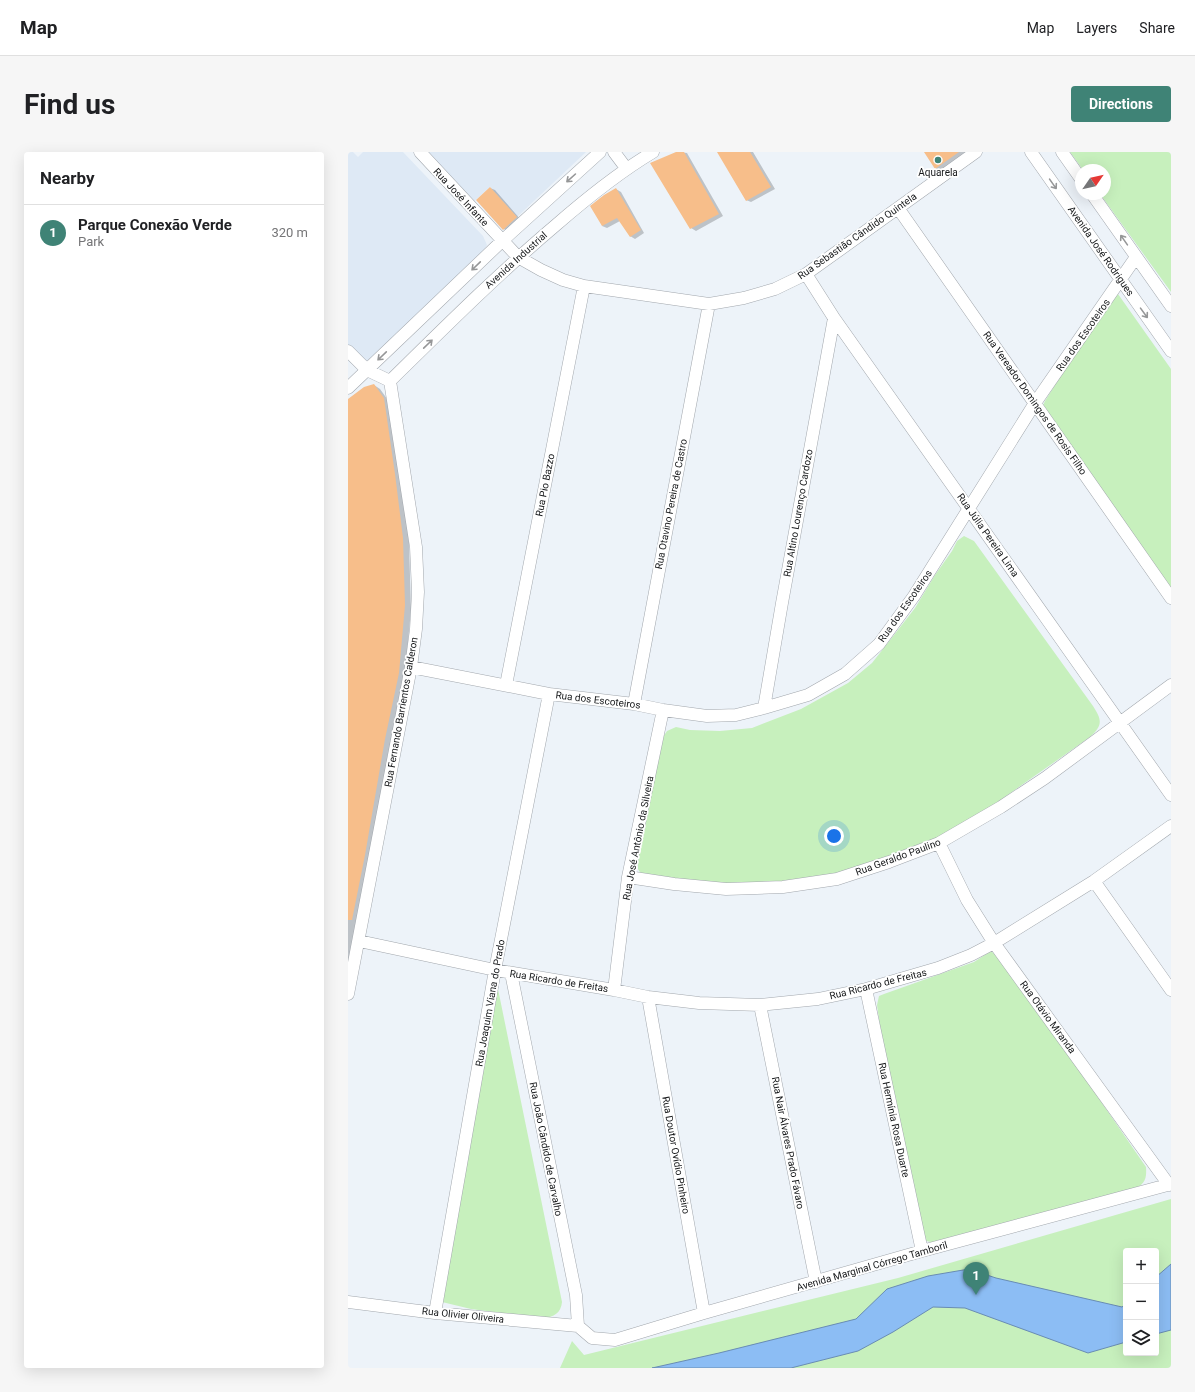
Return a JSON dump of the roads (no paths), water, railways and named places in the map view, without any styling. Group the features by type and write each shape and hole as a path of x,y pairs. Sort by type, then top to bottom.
{"street":[{"name":"Rua José Infante","path":"420,152 502,241"},
{"path":"348,388 502,241 600,152"},
{"path":"614,152 626,168"},
{"name":"Avenida Industrial","path":"390,381 518,257 583,201 626,168 653,152"},
{"name":"Rua Sebastião Cândido Quintela","path":"502,241 518,257 541,270 564,280 584,286 709,304 744,298 775,289 806,274 976,152"},
{"name":"Avenida José Rodrigues","path":"1031,152 1171,351"},
{"path":"1062,152 1075,170"},
{"path":"1096,200 1171,306"},
{"name":"Rua Vereador Domingos de Rosis Filho","path":"898,208 1171,598"},
{"name":"Rua dos Escoteiros","path":"411,667 549,694 634,704 707,716 736,714 764,708 808,695 845,674 879,644 914,596 1035,403 1136,257"},
{"name":"Rua Júlia Pereira Lima","path":"806,274 834,318 1171,795"},
{"name":"Rua Pio Bazzo","path":"506,685 584,286"},
{"name":"Rua Otavino Pereira de Castro","path":"634,704 709,304"},
{"name":"Rua Altino Lourenço Cardozo","path":"764,708 834,318"},
{"path":"348,351 367,370 390,381"},
{"name":"Rua Fernando Barrientos Calderon","path":"348,994 411,667 416,629 418,592 416,547 390,381"},
{"name":"Rua Geraldo Paulino","path":"628,877 674,884 726,889 783,887 837,879 939,843 1038,782 1171,685"},
{"name":"Rua Joaquim Viana do Prado","path":"435,1313 495,970 549,694"},
{"name":"Rua José Antônio da Silveira","path":"614,990 628,877 664,710"},
{"name":"Rua Ricardo de Freitas","path":"359,941 495,970 648,997 699,1003 760,1005 818,999 866,989 938,968 971,955 994,943 1094,881 1171,826"},
{"name":"Rua Otávio Miranda","path":"939,843 967,900 994,943 1170,1184"},
{"path":"1094,881 1171,990"},
{"name":"Rua João Cândido de Carvalho","path":"511,973 576,1295 578,1326"},
{"name":"Rua Hermínia Rosa Duarte","path":"866,989 922,1251"},
{"name":"Rua Doutor Ovídio Pinheiro","path":"648,997 704,1313"},
{"name":"Rua Nair Álvares Prado Fávaro","path":"760,1005 816,1282"},
{"name":"Avenida Marginal Córrego Tamboril","path":"578,1326 592,1338 615,1340 922,1251 1170,1184"},
{"name":"Rua Olivier Oliveira","path":"348,1302 435,1313 578,1326"}],"water":[{"path":"1171,1264 1171,1330 1159,1333 1159,1284 1159,1274"},
{"path":"969,1269 996,1278 1123,1306 1123,1343 1088,1353 965,1308 933,1307 893,1332 858,1351 791,1368 652,1368 856,1319 887,1289 928,1276"}],"place":[{"name":"Aquarela","path":"938,160"},
{"name":"Parque Conexão Verde","path":"976,1295"}]}
